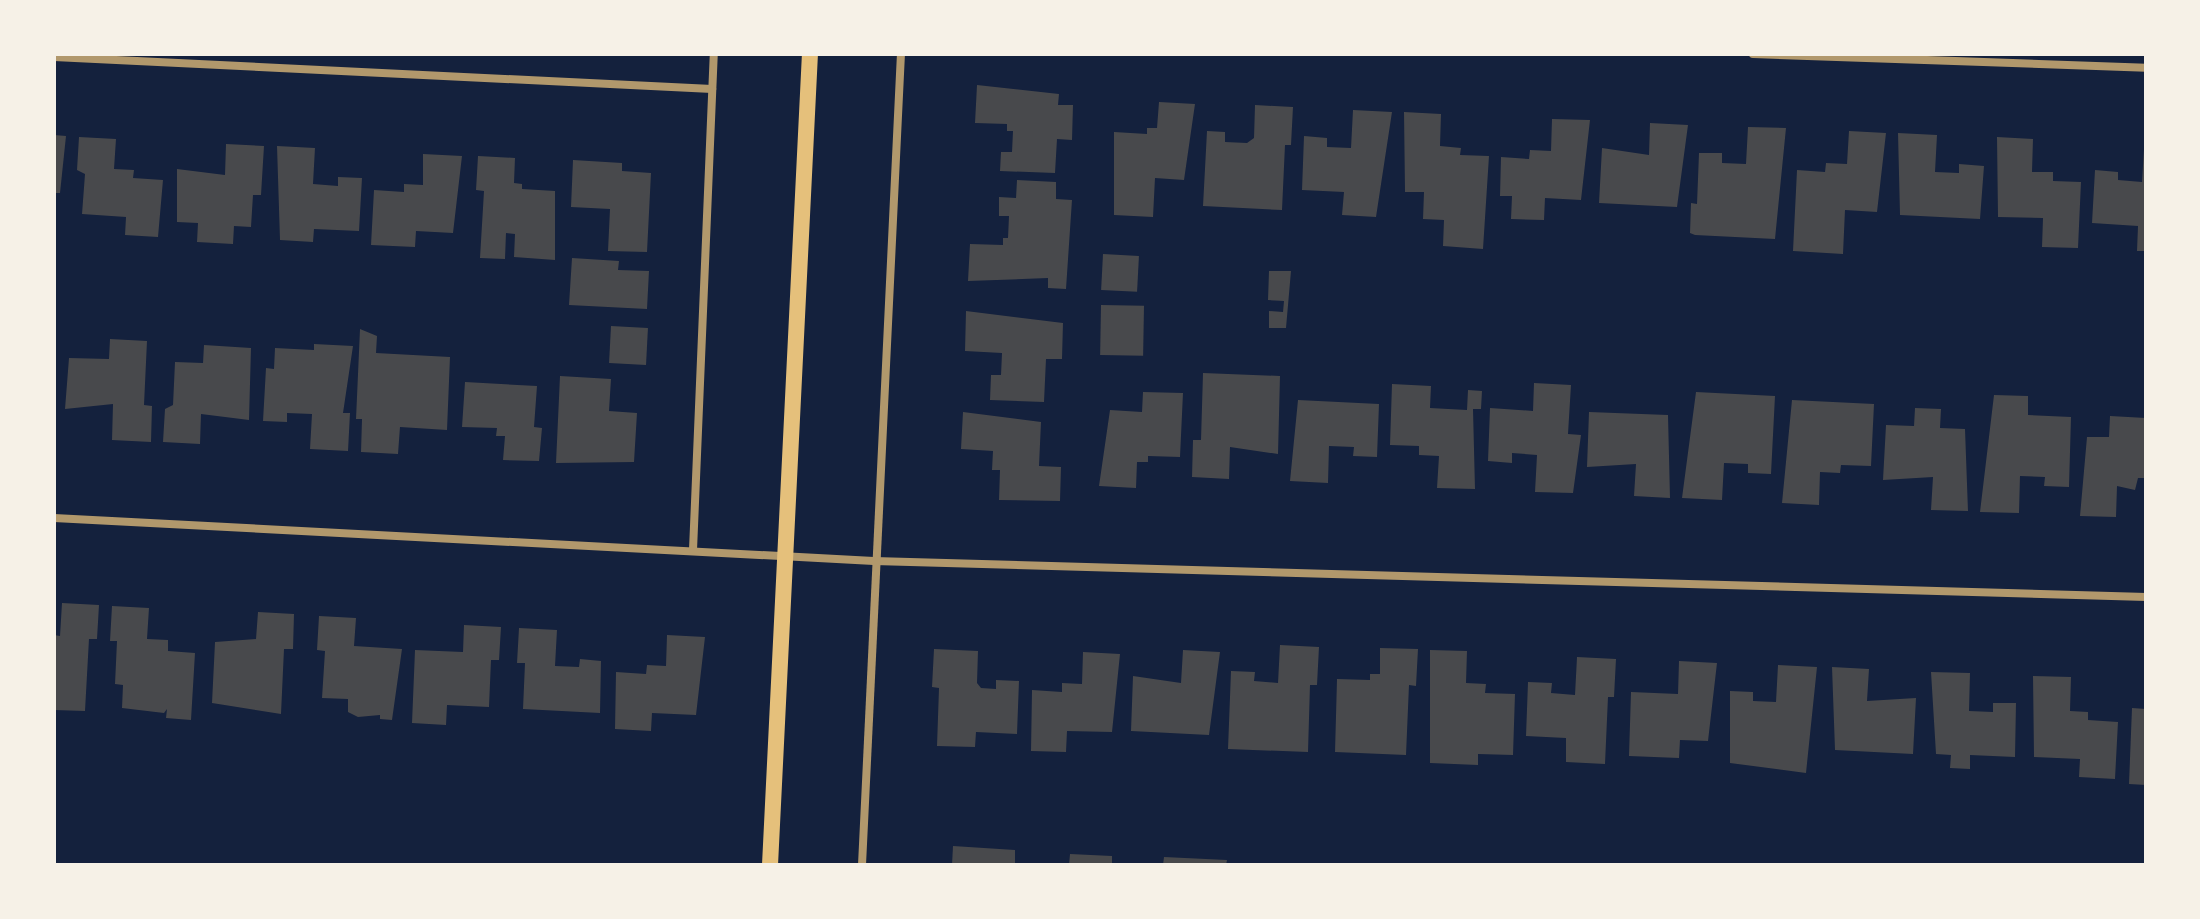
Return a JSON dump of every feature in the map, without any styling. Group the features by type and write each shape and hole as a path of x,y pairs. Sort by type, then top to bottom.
{"main road":[{"path":"770,865 782,556 810,54"}],"street":[{"path":"693,550 714,54"},
{"path":"862,865 874,561 901,54"},
{"path":"1753,54 2146,68"},
{"path":"54,57 712,89"},
{"path":"54,518 874,561 2146,597"}],"building":[{"path":"977,85 1059,94 1058,105 1073,105 1072,140 1057,139 1055,173 1000,171 1001,152 1012,152 1013,131 1007,131 1007,124 975,123"},
{"path":"1159,102 1195,104 1184,180 1155,178 1153,217 1114,215 1114,132 1147,134 1147,128 1157,128"},
{"path":"1255,105 1293,107 1291,145 1285,145 1282,210 1203,206 1207,131 1225,132 1225,142 1247,143 1254,138"},
{"path":"1353,110 1392,112 1376,217 1342,215 1344,192 1302,190 1304,136 1327,138 1327,147 1351,148"},
{"path":"1404,112 1441,114 1440,146 1461,148 1460,155 1489,156 1483,249 1443,246 1444,220 1423,219 1424,192 1405,192"},
{"path":"1552,119 1590,120 1581,200 1545,198 1544,220 1511,219 1512,196 1500,196 1501,157 1529,159 1530,150 1551,151"},
{"path":"1650,123 1688,125 1677,207 1599,203 1602,148 1649,155"},
{"path":"1748,127 1786,128 1775,239 1690,233 1691,203 1697,204 1699,153 1722,153 1722,163 1746,164"},
{"path":"1849,131 1886,133 1877,212 1845,210 1843,254 1793,251 1797,170 1825,172 1826,163 1847,164"},
{"path":"1898,133 1937,135 1935,172 1959,173 1959,164 1984,166 1980,219 1900,215"},
{"path":"54,135 66,136 60,193 54,193"},
{"path":"79,137 116,139 114,169 134,170 133,178 163,180 158,237 125,235 126,217 82,214 85,174 77,170"},
{"path":"1997,137 2033,139 2032,172 2053,172 2053,181 2081,182 2078,248 2042,247 2043,218 1998,217"},
{"path":"226,144 264,146 261,195 253,195 251,227 234,226 233,244 197,242 198,223 177,222 177,169 225,175"},
{"path":"277,146 315,148 313,184 338,186 338,177 362,178 359,231 314,229 313,242 280,240"},
{"path":"2144,149 2146,251 2137,251 2138,226 2092,223 2095,170 2118,172 2118,180 2142,182"},
{"path":"423,154 462,156 453,233 416,231 415,247 371,245 374,190 404,192 404,184 423,185"},
{"path":"478,156 515,158 514,183 522,184 522,189 555,191 555,260 514,257 515,234 506,233 505,259 480,258 484,191 476,190"},
{"path":"573,160 622,163 622,171 651,173 647,252 608,251 610,209 571,207"},
{"path":"1017,180 1056,182 1056,199 1072,200 1066,289 1048,288 1048,278 968,281 970,244 1003,245 1003,238 1008,238 1009,216 999,216 999,197 1016,198"},
{"path":"1103,254 1139,256 1137,292 1101,290"},
{"path":"572,258 619,261 618,270 649,271 647,309 569,305"},
{"path":"1269,271 1291,271 1286,328 1269,328 1269,311 1283,312 1284,301 1268,300"},
{"path":"1101,305 1144,306 1143,356 1100,355"},
{"path":"966,311 1063,323 1062,359 1046,359 1044,402 990,400 991,375 1001,375 1002,353 965,351"},
{"path":"611,326 648,328 646,365 609,363"},
{"path":"360,329 377,336 376,353 450,357 447,430 400,427 398,454 361,452 362,419 356,419"},
{"path":"110,339 147,341 144,405 152,406 151,442 112,440 113,404 65,409 69,358 109,359"},
{"path":"314,344 353,346 343,413 350,413 348,451 310,449 312,414 287,413 287,422 263,421 266,368 274,369 275,348 314,350"},
{"path":"204,345 251,348 249,420 201,414 200,444 163,442 165,409 173,405 175,362 203,363"},
{"path":"1203,373 1280,376 1278,454 1230,447 1229,479 1192,477 1193,440 1201,440"},
{"path":"560,376 611,379 609,411 637,413 634,462 556,463"},
{"path":"465,382 537,386 534,427 542,428 539,461 503,460 505,436 496,436 497,428 462,427"},
{"path":"1534,383 1571,385 1568,434 1581,435 1573,493 1535,492 1537,455 1512,453 1512,463 1488,461 1490,408 1533,411"},
{"path":"1392,384 1431,386 1430,408 1467,410 1468,390 1482,391 1481,409 1473,409 1475,489 1437,488 1439,456 1419,455 1419,446 1390,445"},
{"path":"1143,392 1183,393 1180,457 1148,456 1148,462 1137,462 1136,488 1099,486 1110,410 1142,412"},
{"path":"1696,392 1775,396 1771,474 1748,473 1748,464 1724,463 1722,500 1682,498"},
{"path":"1994,395 2028,396 2028,415 2071,417 2069,487 2044,486 2045,477 2020,476 2019,513 1980,512"},
{"path":"1298,400 1379,404 1377,457 1353,456 1354,447 1329,446 1328,483 1290,481"},
{"path":"1792,400 1874,404 1871,466 1841,465 1840,473 1820,472 1819,505 1782,503"},
{"path":"1915,408 1941,409 1940,428 1965,429 1968,511 1931,510 1933,477 1883,480 1886,425 1914,426"},
{"path":"963,412 1041,422 1039,466 1061,467 1060,501 999,500 1000,470 992,470 993,451 961,449"},
{"path":"1589,412 1668,415 1670,498 1634,496 1636,464 1587,467"},
{"path":"2110,416 2146,418 2146,478 2138,478 2135,490 2117,486 2116,517 2080,516 2087,437 2109,437"},
{"path":"62,603 99,605 97,639 89,639 85,711 54,710 54,635 60,636"},
{"path":"112,606 149,608 147,639 168,640 168,651 195,653 191,720 166,718 167,709 164,713 122,708 123,685 115,684 117,641 110,641"},
{"path":"258,612 294,614 293,649 284,649 281,714 212,703 215,642 256,639"},
{"path":"319,616 356,618 354,646 402,649 392,720 380,719 380,715 358,717 348,712 348,699 322,698 325,651 317,650"},
{"path":"464,625 501,627 499,660 491,660 489,707 447,705 446,725 412,723 415,650 463,652"},
{"path":"519,628 557,630 555,666 579,667 580,659 601,661 600,713 523,709 525,663 517,663"},
{"path":"667,635 705,637 696,715 652,713 651,731 615,729 616,672 646,674 647,665 666,666"},
{"path":"1280,645 1319,647 1317,685 1310,685 1308,752 1228,749 1231,671 1255,672 1254,681 1278,683"},
{"path":"1380,648 1418,649 1416,686 1409,685 1406,755 1335,752 1337,679 1370,680 1370,674 1380,674"},
{"path":"934,649 978,651 977,683 981,688 996,689 996,680 1019,681 1017,734 976,732 975,747 937,746 939,688 932,687"},
{"path":"1183,650 1220,652 1209,735 1131,731 1133,676 1181,683"},
{"path":"1430,650 1467,651 1466,683 1486,684 1485,693 1515,694 1513,755 1478,754 1478,765 1430,763"},
{"path":"1083,652 1120,654 1112,732 1067,731 1066,752 1031,751 1032,690 1062,692 1062,683 1082,684"},
{"path":"1577,657 1616,659 1614,697 1608,697 1605,764 1566,762 1566,738 1526,736 1528,682 1552,683 1551,693 1575,695"},
{"path":"1679,661 1717,663 1708,741 1680,740 1679,758 1629,756 1631,692 1678,694"},
{"path":"1778,665 1817,667 1806,773 1730,763 1730,691 1753,692 1753,701 1776,702"},
{"path":"1832,667 1869,669 1867,701 1916,698 1913,754 1835,750"},
{"path":"1931,672 1970,673 1969,711 1993,712 1993,703 2016,703 2015,757 1970,755 1970,769 1950,768 1951,755 1936,754"},
{"path":"2033,676 2071,677 2070,711 2088,712 2088,720 2118,722 2115,779 2079,777 2080,759 2034,757"},
{"path":"2132,708 2146,709 2146,785 2129,784"},
{"path":"953,846 1015,850 1015,865 952,865"},
{"path":"1070,854 1112,856 1112,865 1069,865"},
{"path":"1164,857 1227,860 1226,865 1163,865"}]}
